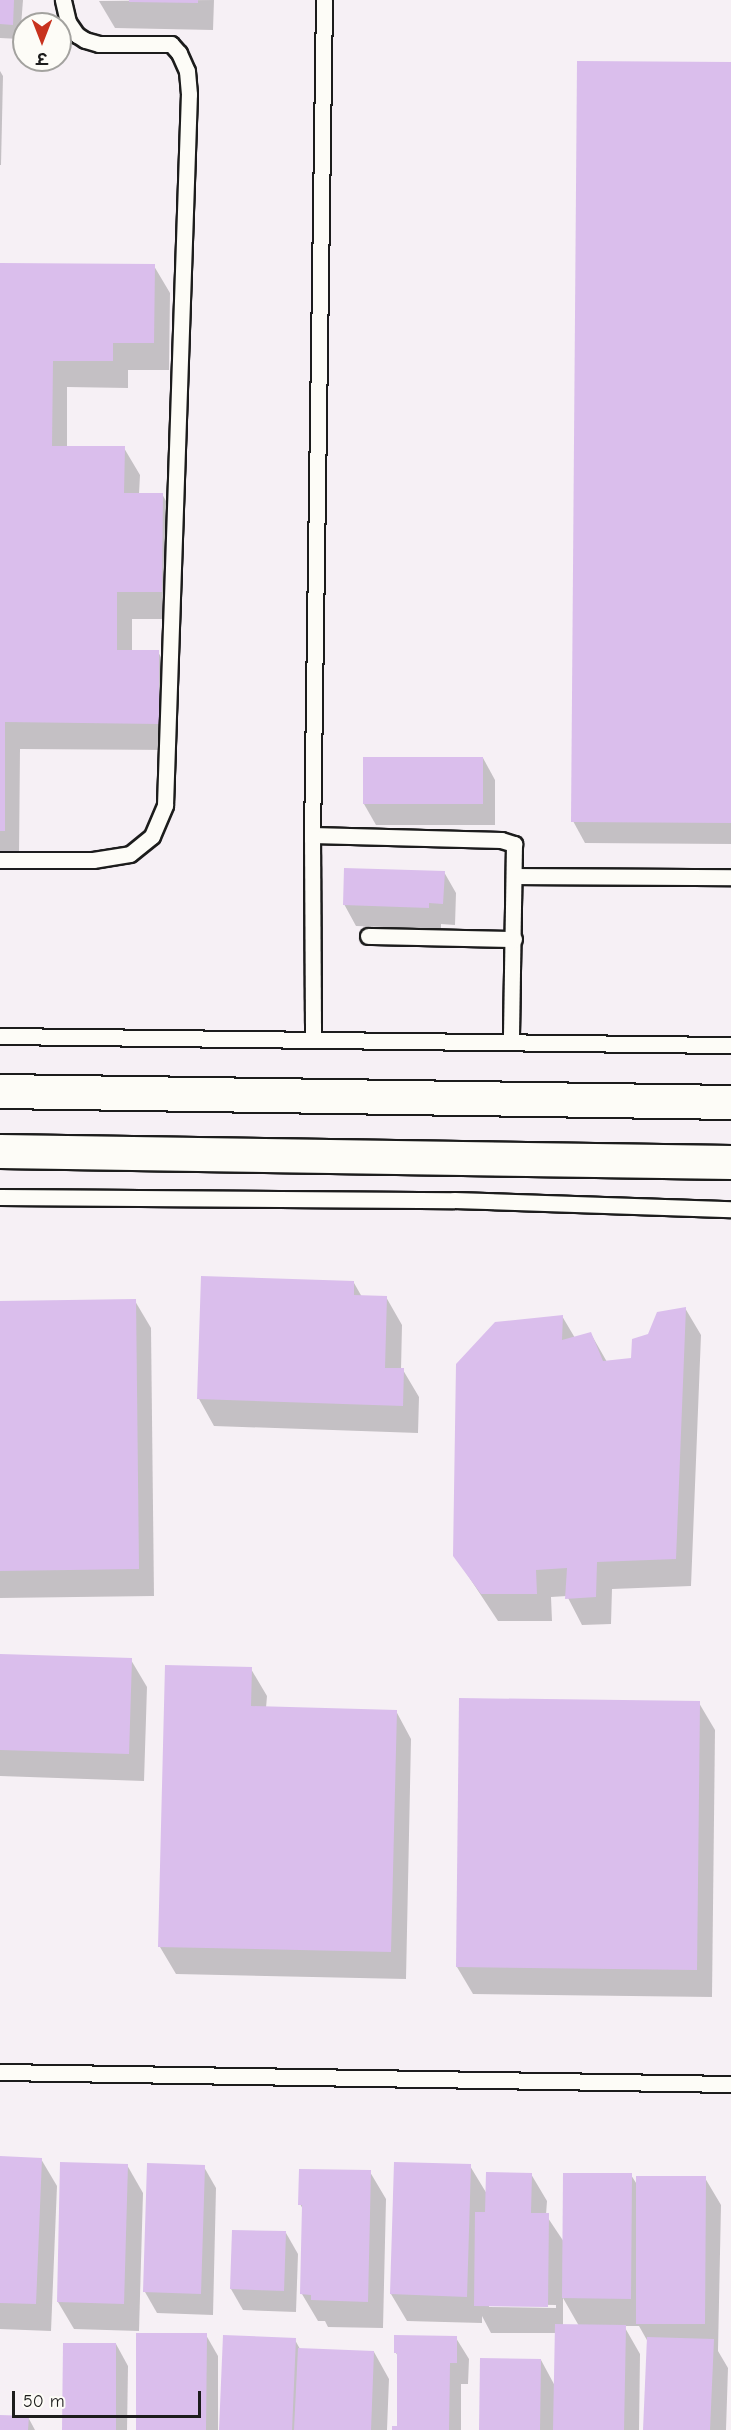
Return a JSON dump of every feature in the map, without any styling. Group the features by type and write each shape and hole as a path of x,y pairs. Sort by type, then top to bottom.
{"street":[{"path":"0,1091 731,1102"},
{"path":"0,1151 731,1162"}],"lane":[{"path":"0,860 93,860 130,854 152,836 165,805 189,94 187,71 179,53 171,44 99,44 77,35 68,22 63,0"},
{"path":"313,1040 312,835 324,0"},
{"path":"312,835 501,840 514,844 516,876 512,1042"},
{"path":"516,876 731,877"},
{"path":"368,936 514,939"},
{"path":"0,1036 731,1045"},
{"path":"0,1197 454,1200 731,1209"},
{"path":"0,2072 731,2084"}],"building":[{"path":"0,0 14,0 12,25 0,24"},
{"path":"129,0 198,0 198,3 129,2"},
{"path":"577,61 731,62 731,823 571,822"},
{"path":"0,263 155,264 154,343 113,343 113,361 53,361 52,446 125,446 124,493 163,493 162,592 117,592 117,650 159,650 159,724 5,722 5,831 0,831"},
{"path":"363,757 483,757 483,804 363,804"},
{"path":"344,868 445,871 443,904 429,903 429,908 343,905"},
{"path":"201,1276 354,1281 354,1295 387,1296 385,1368 404,1368 403,1406 197,1399"},
{"path":"136,1299 139,1569 0,1571 0,1301"},
{"path":"686,1307 676,1559 597,1562 596,1597 565,1599 567,1568 536,1570 537,1594 481,1594 453,1556 456,1364 495,1322 563,1315 562,1340 591,1332 603,1361 631,1358 632,1339 648,1334 657,1312"},
{"path":"0,1654 132,1658 129,1754 0,1750"},
{"path":"165,1665 252,1667 251,1706 397,1710 391,1952 158,1947"},
{"path":"459,1698 700,1701 697,1970 456,1967"},
{"path":"0,2156 42,2158 36,2304 0,2303"},
{"path":"60,2162 128,2164 124,2304 57,2302"},
{"path":"394,2162 471,2164 467,2297 390,2294"},
{"path":"147,2163 205,2165 201,2294 143,2292"},
{"path":"299,2169 371,2170 368,2302 311,2300 311,2295 300,2294 302,2205 298,2205"},
{"path":"486,2172 532,2173 531,2213 549,2213 548,2307 474,2306 475,2212 485,2212"},
{"path":"563,2173 632,2173 631,2299 562,2298"},
{"path":"636,2176 706,2176 705,2324 636,2324"},
{"path":"232,2230 286,2231 284,2291 230,2289"},
{"path":"555,2324 626,2325 624,2430 553,2430"},
{"path":"136,2333 207,2333 206,2430 136,2430"},
{"path":"223,2335 296,2338 292,2430 219,2430"},
{"path":"394,2335 457,2336 457,2363 450,2363 449,2430 392,2430 392,2426 397,2426 397,2353 394,2353"},
{"path":"647,2337 714,2339 710,2430 643,2430"},
{"path":"63,2343 116,2343 116,2430 62,2430"},
{"path":"298,2348 374,2351 371,2430 294,2430"},
{"path":"480,2358 541,2359 540,2430 479,2430"},
{"path":"0,2415 29,2416 28,2430 0,2430"}]}
